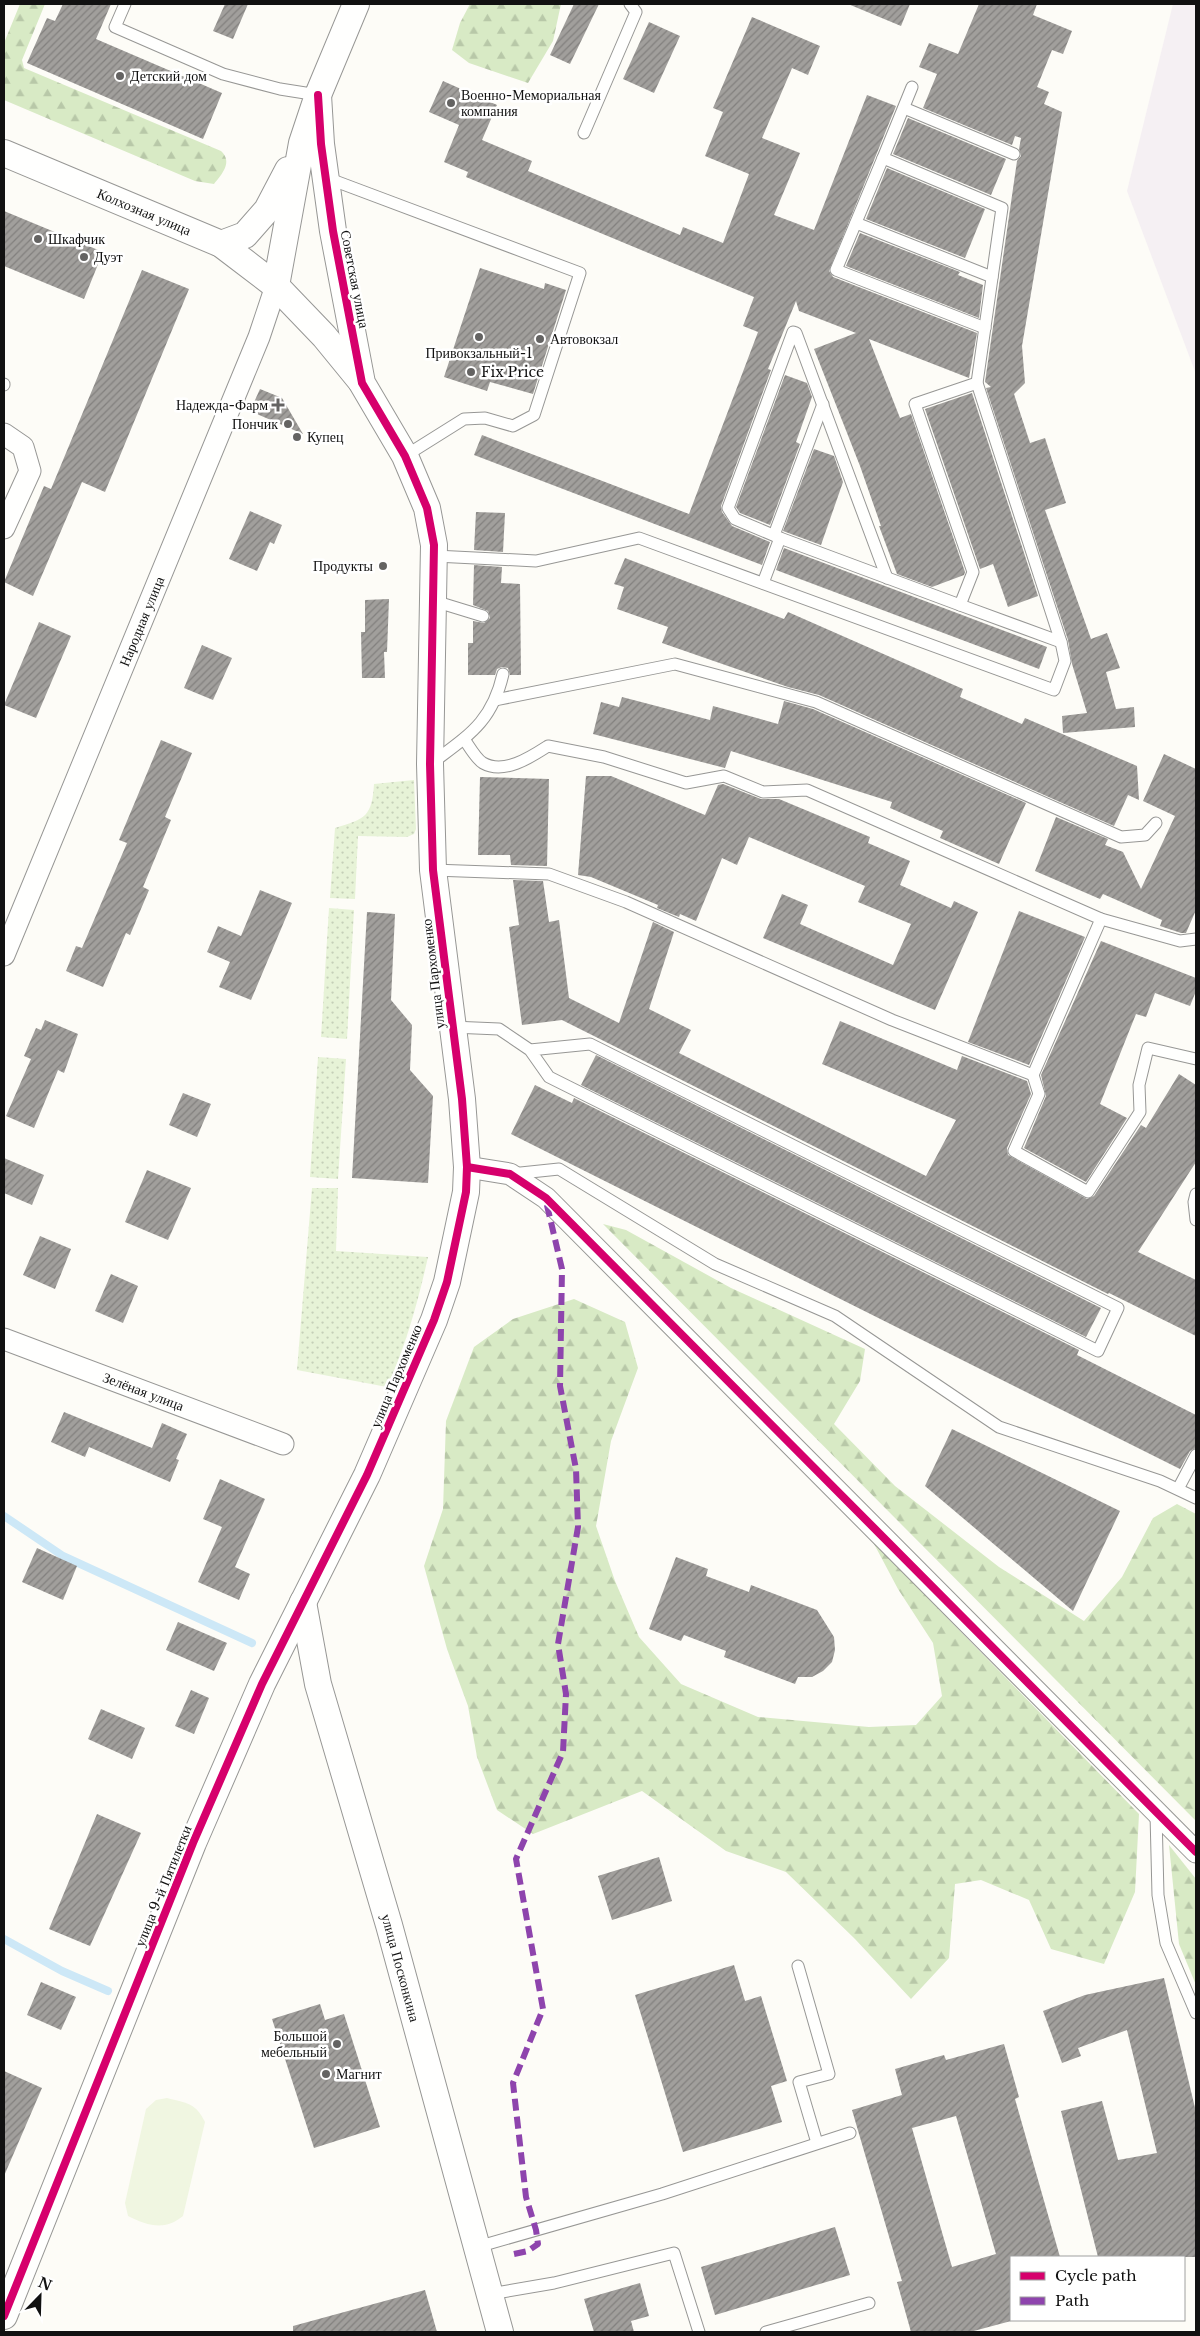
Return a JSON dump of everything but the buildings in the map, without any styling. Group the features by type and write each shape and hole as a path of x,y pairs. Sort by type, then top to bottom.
{"street":[{"name":"Советская улица","path":"356,4 318,95 325,177 333,231 362,383 405,456"},
{"path":"318,95 302,143 276,286 324,336 362,383"},
{"path":"221,244 245,235 268,210 302,143"},
{"name":"Колхозная улица","path":"4,153 221,244 276,286"},
{"name":"Народная улица","path":"4,955 259,337 276,286"},
{"path":"4,434 23,447 30,471 4,528"},
{"name":"улица Пархоменко","path":"367,1475 434,1320 447,1282 466,1192 467,1167 462,1099 433,870 430,764 435,556 427,508 405,456"},
{"path":"467,1167 510,1174 546,1198 1196,1852"},
{"name":"Зелёная улица","path":"4,1340 283,1444"},
{"name":"улица 9-й Пятилетки","path":"4,2316 193,1843 262,1684 367,1475"},
{"name":"улица Посконкина","path":"302,1602 318,1684 389,1925 500,2332"}],"lane":[{"path":"125,4 115,27 224,74 280,90 318,95"},
{"path":"584,133 636,12 630,4"},
{"path":"912,87 836,270 985,328"},
{"path":"904,108 1014,154"},
{"path":"435,556 536,561 639,538 1054,690 1065,661 1061,642 977,383 1002,208 883,158"},
{"path":"325,177 580,273 534,415 513,426 485,418 464,419 405,456"},
{"path":"856,223 992,277"},
{"path":"888,578 796,333 793,332 728,508 734,519 888,578 1061,642"},
{"path":"960,605 973,572 915,404 977,383"},
{"path":"763,583 777,536 823,404"},
{"path":"434,601 484,616"},
{"path":"495,700 675,664 816,702 1121,837 1145,835 1156,823"},
{"path":"430,764 482,723 495,700 503,674"},
{"path":"464,739 482,763 498,768 530,758 548,746 604,757 686,783 724,776 763,792 807,790 1100,919 1180,941 1196,939"},
{"path":"433,870 549,874 626,902 892,1020 1033,1075"},
{"path":"1100,919 1033,1075 1039,1094 1014,1151 1088,1192 1140,1112 1139,1084 1148,1048 1196,1059"},
{"path":"452,1027 499,1029 530,1050 549,1077 1098,1351 1118,1308 590,1044 530,1050"},
{"path":"510,1174 559,1169 715,1264 835,1316 999,1427 1091,1456 1196,1498"},
{"path":"1196,1194 1194,1202 1196,1220"},
{"path":"1178,1490 1196,1455"},
{"path":"1156,1812 1158,1895 1166,1943 1196,2014"},
{"path":"798,1966 829,2074 799,2082 817,2143"},
{"path":"477,2247 662,2194 850,2133"},
{"path":"490,2294 554,2283 674,2253 699,2332"},
{"path":"766,2332 869,2303"}],"shaded area":[{"path":"1173,4 1196,4 1196,374 1127,191"}],"green space":[{"path":"20,4 45,4 22,60 24,68 221,151 226,159 226,164 223,172 214,184 195,181 4,100 4,43"},
{"path":"470,4 561,4 553,41 528,83 469,63 452,50 460,23"},
{"path":"414,780 416,829 414,834 407,837 358,836 355,899 330,898 335,828 354,822 365,815 369,810 374,784"},
{"path":"329,908 354,910 347,1039 321,1037"},
{"path":"318,1057 346,1059 338,1179 310,1177"},
{"path":"312,1188 338,1188 336,1251 428,1257 411,1323 387,1387 297,1370"},
{"path":"603,1224 626,1230 731,1288 865,1349 860,1381 834,1424 895,1486 999,1567 1084,1621 1122,1577 1153,1518 1177,1504 1196,1514 1196,1821"},
{"path":"574,1299 625,1322 638,1368 611,1441 596,1526 615,1581 639,1637 681,1684 758,1717 869,1727 916,1725 942,1696 933,1643 898,1589 873,1542 1139,1814 1135,1892 1104,1964 1051,1949 1029,1900 981,1880 955,1884 949,1958 911,1999 855,1939 786,1872 726,1851 642,1791 533,1834 497,1810 477,1757 468,1706 447,1649 424,1566 443,1509 446,1421 474,1347 513,1319"},
{"path":"1169,1845 1196,1879 1196,1985 1179,1944"},
{"path":"167,2098 194,2107 205,2122 183,2216 170,2224 156,2225 128,2216 125,2203 146,2109 156,2100"}],"waterway":[{"path":"4,1516 63,1556 252,1643"},
{"path":"4,1939 62,1971 108,1991"}],"marked path":[{"path":"514,2254 528,2251 538,2244 536,2230 526,2197 513,2083 543,2009 516,1859 563,1752 566,1694 558,1644 578,1527 576,1469 560,1386 562,1269 546,1201"}],"cycle path":[{"path":"4,2316 193,1843 262,1684 367,1475 434,1320 447,1282 466,1192 467,1167 462,1099 433,870 430,764 434,545 427,508 405,456 362,383 333,231 321,144 318,95"},
{"path":"467,1167 510,1174 546,1198 1196,1852"}],"place":[{"name":"Детский дом","path":"120,76"},
{"name":"Военно-Мемориальная компания","path":"451,103"},
{"name":"Шкафчик","path":"38,239"},
{"name":"Дуэт","path":"84,257"},
{"name":"Привокзальный-1","path":"479,337"},
{"name":"Автовокзал","path":"540,339"},
{"name":"Fix Price","path":"471,372"},
{"name":"Надежда-Фарм","path":"278,405"},
{"name":"Пончик","path":"288,424"},
{"name":"Купец","path":"297,437"},
{"name":"Продукты","path":"383,566"},
{"name":"Большой мебельный","path":"337,2044"},
{"name":"Магнит","path":"326,2074"}]}
